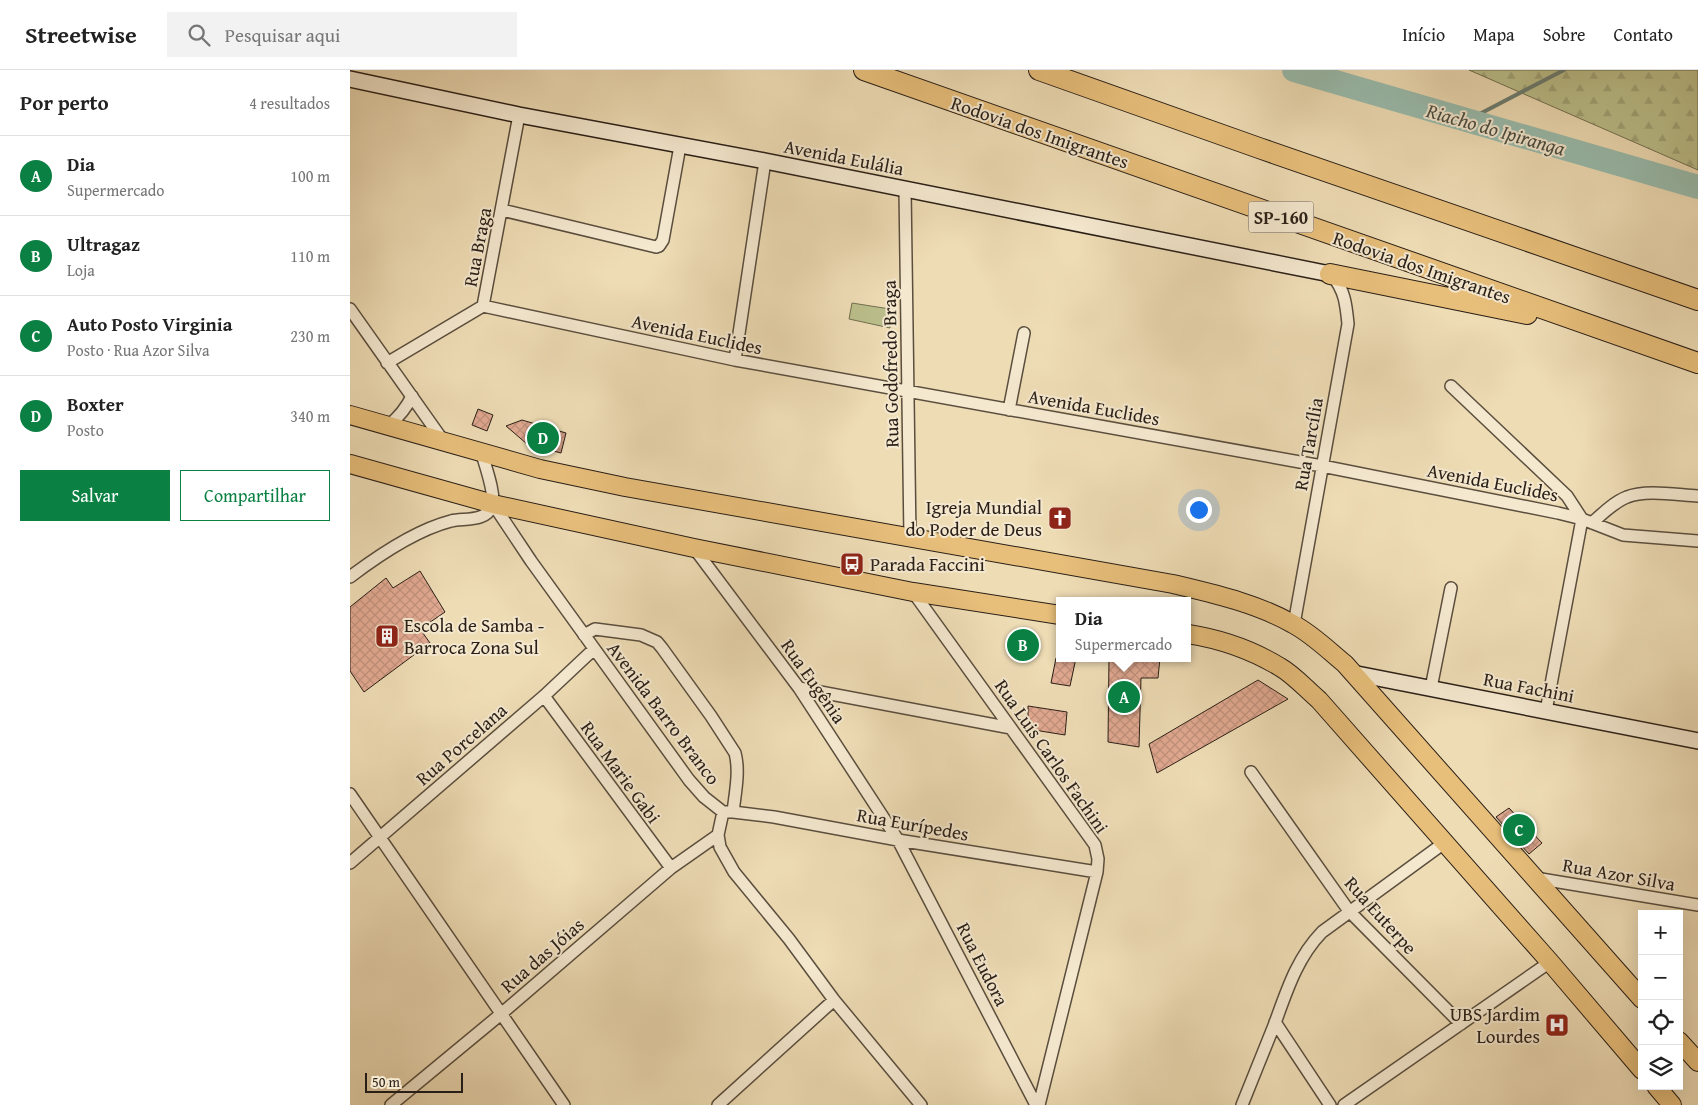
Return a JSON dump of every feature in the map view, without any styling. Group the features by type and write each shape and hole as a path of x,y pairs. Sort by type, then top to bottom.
{"highway":[{"name":"Rodovia dos Imigrantes","path":"864,70 1698,363"},
{"path":"1039,70 1698,300"},
{"path":"1330,274 1604,330"}],"main road":[{"path":"350,415 482,454 540,469 625,487 1173,584 1222,596 1260,609 1294,624 1317,641 1352,672 1638,995"},
{"path":"350,464 494,504 694,548 912,592 1056,614"},
{"path":"1191,634 1206,637 1244,649 1281,668 1319,700 1550,962 1638,1065"},
{"path":"1683,1045 1698,1062"},
{"path":"1659,1090 1672,1105"}],"street":[{"name":"Avenida Eulália","path":"350,79 519,115 765,161 1330,274"},
{"name":"Rua Braga","path":"387,363 484,306 519,115"},
{"path":"502,210 656,247 659,246 663,240 680,146"},
{"path":"735,360 765,161"},
{"name":"Rua Godofredo Braga","path":"905,190 910,538"},
{"name":"Rua Tarcília","path":"1294,624 1348,324 1346,303 1341,286 1330,274"},
{"name":"Avenida Euclides","path":"484,306 735,360 1322,466 1587,521 1623,535 1698,541"},
{"path":"350,309 444,442"},
{"path":"1009,410 1024,333"},
{"path":"1451,386 1567,496 1587,521"},
{"path":"388,426 407,407 412,396"},
{"path":"350,577 400,544 451,521 485,516 494,504 482,454"},
{"path":"1546,711 1587,521 1626,497 1640,493 1698,496"},
{"name":"Avenida Barro Branco","path":"494,504 520,545 689,780 704,798 728,812"},
{"name":"Rua Eugênia","path":"694,548 799,688 898,840"},
{"path":"1431,688 1451,588"},
{"name":"Rua Luis Carlos Fachini","path":"912,592 1095,846 1098,872 1038,1105"},
{"path":"584,635 596,629 641,635 657,642 711,716 737,760 737,769 728,812 718,835 724,856 734,872 789,939 834,1000 921,1105"},
{"name":"Rua Porcelana","path":"350,863 544,696 594,649"},
{"name":"Rua Fachini","path":"1352,672 1698,741"},
{"path":"799,688 1011,728"},
{"name":"Rua Marie Gabi","path":"544,696 671,868"},
{"name":"Rua Euterpe","path":"1251,772 1349,911 1460,1024"},
{"path":"350,794 564,1105"},
{"name":"Rua Eurípedes","path":"728,812 774,817 898,840 1098,872"},
{"name":"Rua das Jóias","path":"391,1105 501,1014 671,868 718,835"},
{"name":"Rua Eudora","path":"898,840 1038,1105"},
{"path":"1242,1105 1290,982 1303,954 1322,932 1444,843"},
{"name":"Rua Azor Silva","path":"1533,877 1698,905"},
{"path":"1344,1105 1550,962"},
{"path":"718,1105 834,1000"},
{"path":"1275,1022 1330,1105"}],"green space":[{"path":"1469,70 1698,70 1698,170"},
{"path":"852,303 890,309 890,328 849,319"}],"building":[{"path":"478,409 493,415 487,431 472,425"},
{"path":"522,420 566,433 561,453 527,444 506,426"},
{"name":"Escola de Samba - Barroca Zona Sul","path":"420,571 445,612 420,629 430,643 364,692 350,671 350,607 386,578 393,588"},
{"path":"1056,658 1056,662 1075,662 1070,686 1051,683"},
{"path":"1109,662 1160,662 1158,678 1141,678 1139,747 1108,742"},
{"path":"1258,680 1288,699 1157,773 1149,744"},
{"path":"1028,706 1067,712 1065,735 1028,729"},
{"path":"1509,808 1542,843 1529,854 1496,817"}],"waterway":[{"name":"Riacho do Ipiranga","path":"1294,70 1698,187"},
{"path":"1468,120 1564,70"}],"place":[{"name":"Boxter","path":"543,438"},
{"name":"Igreja Mundial do Poder de Deus","path":"1060,518"},
{"name":"Parada Faccini","path":"852,564"},
{"name":"Escola de Samba - Barroca Zona Sul","path":"387,636"},
{"name":"Ultragaz","path":"1023,645"},
{"name":"Dia","path":"1124,697"},
{"name":"Auto Posto Virginia","path":"1519,830"},
{"name":"UBS Jardim Lourdes","path":"1557,1025"}]}
